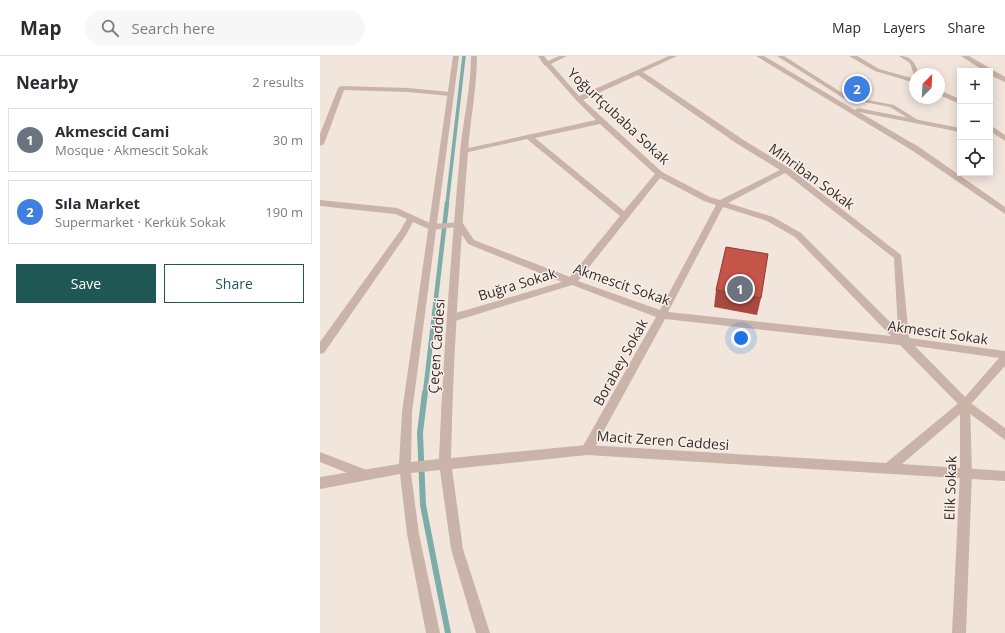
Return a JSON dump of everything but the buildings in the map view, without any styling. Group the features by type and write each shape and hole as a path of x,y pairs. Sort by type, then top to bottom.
{"street":[{"name":"Çeçen Caddesi","path":"433,633 413,534 405,468 407,412 431,227 456,56"},
{"name":"Çeçen Caddesi","path":"474,56 474,70 464,151 452,318 447,391 445,463 457,549 484,633"},
{"name":"Yoğurtçubaba Sokak","path":"541,56 546,64 578,99 660,174 707,199 770,219 798,235 965,404 1005,435"},
{"path":"546,64 564,56"},
{"path":"578,99 674,56"},
{"path":"759,56 916,149 1005,211"},
{"path":"852,56 877,70 909,79"},
{"path":"964,56 985,68"},
{"name":"Mihriban Sokak","path":"638,72 740,142 786,170 898,257 904,341"},
{"path":"993,73 1005,80"},
{"path":"320,144 341,88 408,90 450,94"},
{"path":"945,95 957,101"},
{"path":"845,106 873,114 957,129"},
{"path":"320,121 328,122"},
{"path":"464,151 602,121"},
{"path":"993,130 1004,139"},
{"path":"529,137 625,216"},
{"path":"993,137 1004,139"},
{"path":"720,203 786,170"},
{"name":"Buğra Sokak","path":"452,318 572,282 660,174"},
{"path":"320,202 397,211 431,227 459,224"},
{"name":"Borabey Sokak","path":"587,450 662,315 720,203"},
{"path":"320,350 403,233 412,217"},
{"name":"Akmescit Sokak","path":"459,224 471,242 572,282 662,315 904,341 1005,355"},
{"path":"888,468 965,404 1005,359"},
{"name":"Elik Sokak","path":"959,633 966,474 965,404"},
{"name":"Macit Zeren Caddesi","path":"320,484 405,468 587,450 1005,476"},
{"path":"320,457 365,475"}],"lane":[{"path":"780,56 845,97 892,106 918,122"},
{"path":"902,56 912,62 914,68"}],"waterway":[{"path":"447,204 464,56"},
{"path":"425,393 447,203"},
{"path":"425,392 420,433 423,505 448,633"}],"place":[{"name":"Sıla Market","path":"857,89"},
{"name":"Akmescid Cami","path":"740,289"}]}
